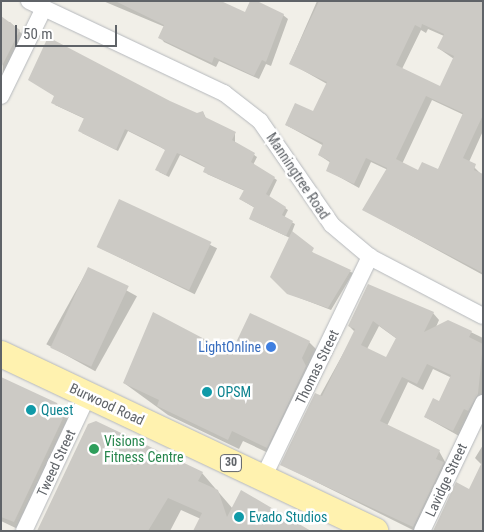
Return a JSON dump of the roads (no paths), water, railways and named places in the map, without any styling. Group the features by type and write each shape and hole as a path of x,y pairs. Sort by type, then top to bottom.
{"main road":[{"name":"Burwood Road","path":"1,354 375,531"}],"street":[{"path":"1,96 36,5"},
{"name":"Manningtree Road","path":"36,5 224,93 260,121 332,226 370,257 483,316"},
{"name":"Thomas Street","path":"263,478 370,257"},
{"name":"Tweed Street","path":"24,531 88,395"},
{"name":"Lavidge Street","path":"422,531 483,403"}],"place":[{"name":"LightOnline","path":"271,347"},
{"name":"OPSM","path":"207,392"},
{"name":"Quest","path":"31,410"},
{"name":"Visions Fitness Centre","path":"94,449"},
{"name":"Evado Studios","path":"239,517"}]}
